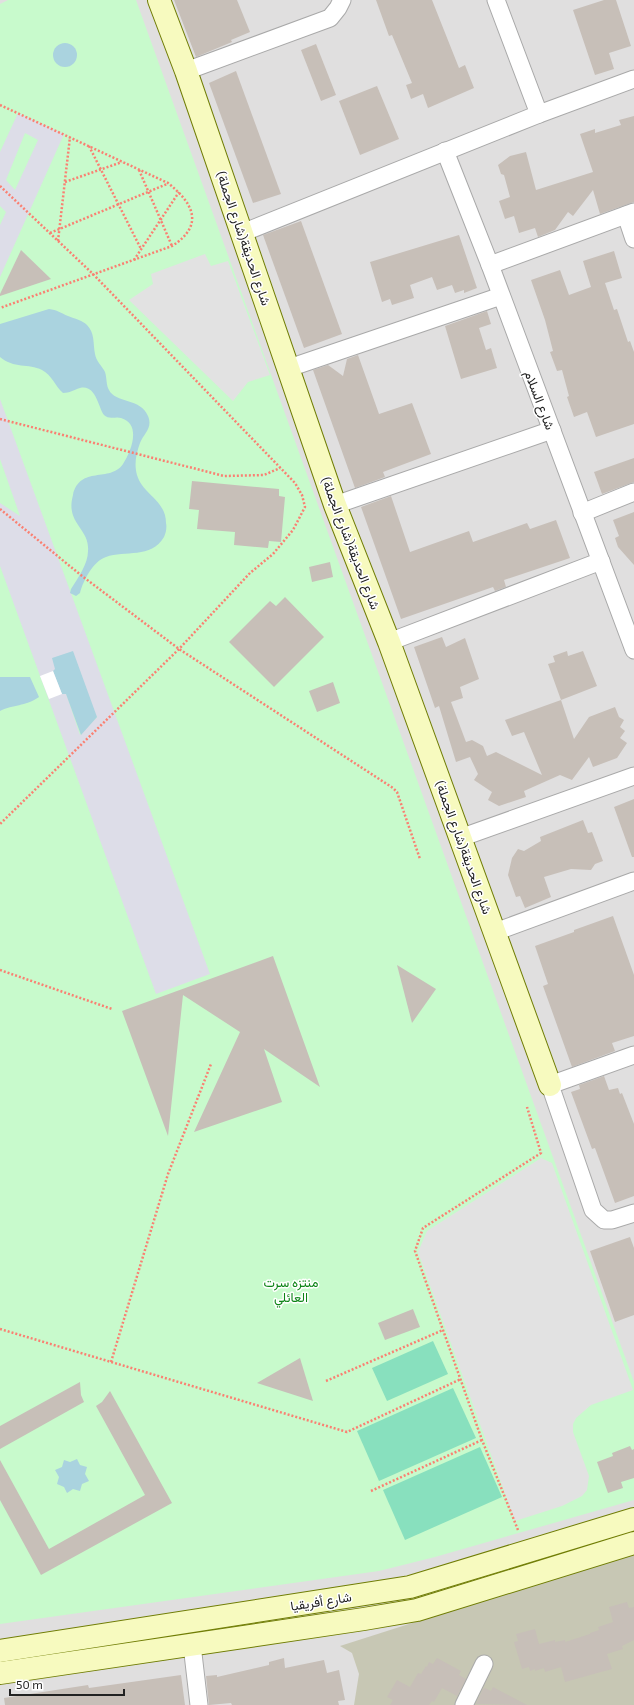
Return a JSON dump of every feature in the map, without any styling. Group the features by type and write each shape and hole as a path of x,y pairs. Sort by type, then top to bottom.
{"street":[{"name":"شارع الحديقة(شارع الجملة)","path":"159,0 186,71 335,505 389,642 550,1085"},
{"path":"186,71 330,18 342,0"},
{"path":"496,0 539,114"},
{"path":"242,233 539,114 634,79"},
{"name":"شارع السلام","path":"445,151 490,265 634,650"},
{"path":"490,265 630,214 634,239"},
{"path":"289,368 501,296"},
{"path":"335,505 552,430"},
{"path":"582,513 634,492"},
{"path":"389,642 601,561"},
{"path":"460,838 634,776"},
{"path":"494,932 634,880"},
{"path":"634,1055 550,1085 593,1210 604,1220 612,1220 634,1213"},
{"name":"شارع أفريقيا","path":"0,1651 410,1587 634,1519"},
{"name":"شارع أفريقيا","path":"0,1673 417,1610 634,1543"},
{"path":"192,1645 199,1705"},
{"path":"464,1705 484,1664"}],"path":[{"path":"0,105 168,183 184,196 192,213 191,226 182,240 172,246 0,308"},
{"path":"58,241 70,137"},
{"path":"88,146 117,205 141,249"},
{"path":"65,182 123,162"},
{"path":"139,170 172,246"},
{"path":"50,233 168,183"},
{"path":"0,186 93,274 295,483 302,495 304,507 293,530 273,554 250,573 179,649 0,824"},
{"path":"134,260 179,192"},
{"path":"0,419 224,476 264,475 280,468"},
{"path":"0,509 82,576 179,649 393,788 397,792 420,859"},
{"path":"0,970 112,1009"},
{"path":"111,1362 168,1174 211,1064"},
{"path":"518,1530 482,1440 415,1251 423,1228 541,1153 526,1107"},
{"path":"0,1330 347,1432 461,1379"},
{"path":"326,1381 443,1330"},
{"path":"371,1491 482,1440"}],"shaded area":[{"path":"0,0 634,0 634,1705 0,1705"},
{"path":"18,113 64,134 0,277 0,225 6,212 0,206 0,152","holes":["25,133 38,140 15,190 6,180"]},
{"path":"205,254 211,266 228,261 270,375 248,382 233,401 129,300 153,284 151,274"},
{"path":"0,399 210,974 156,994 0,566 0,503 20,516 0,459","holes":["55,669 97,717 80,735 66,693"]},
{"path":"541,1158 552,1163 633,1390 591,1405 576,1418 573,1424 573,1432 589,1476 587,1490 582,1496 562,1506 515,1521 418,1252 427,1231"},
{"path":"634,1552 634,1705 354,1705 359,1674 352,1653 340,1646"}],"green space":[{"name":"منتزه سرت العائلي","path":"8,0 136,0 634,1382 634,1500 435,1557 379,1571 0,1624 0,4"},
{"path":"433,1341 448,1374 387,1401 372,1368"},
{"path":"453,1388 476,1438 379,1481 357,1431"},
{"path":"480,1447 502,1497 405,1540 383,1490"}],"water":[{"path":"65,43 70,44 76,50 76,60 70,66 65,67 60,66 54,60 53,55 54,50 60,44"},
{"path":"49,309 81,321 90,328 96,357 105,372 109,390 117,397 134,403 145,410 149,420 149,427 137,451 136,471 144,488 162,509 165,515 166,525 164,537 159,544 152,548 137,553 113,555 101,559 86,577 80,593 76,596 70,593 88,556 88,543 72,513 71,505 73,495 77,486 82,480 88,477 111,473 123,464 129,453 133,439 133,432 127,421 121,418 108,417 104,415 96,397 90,389 80,388 63,393 42,370 16,365 5,361 0,357 0,324"},
{"path":"73,651 97,717 81,735 66,694 62,694 53,671 55,669 52,658"},
{"path":"0,677 30,677 39,697 24,704 0,711"},
{"path":"77,1459 80,1465 87,1467 85,1474 89,1481 82,1484 80,1491 73,1489 67,1493 64,1487 57,1484 59,1477 55,1470 62,1467 64,1460 70,1462"}],"pier":[{"path":"53,671 62,694 49,699 40,676"}],"building":[{"path":"174,0 237,0 250,32 231,40 232,42 196,57"},
{"path":"376,0 432,0 459,68 465,65 474,88 428,108 423,94 411,99 406,85 412,83 392,35 389,36"},
{"path":"604,0 616,0 631,46 609,53 614,69 595,75 573,10"},
{"path":"316,44 336,95 321,101 301,50"},
{"path":"236,71 281,194 253,203 209,83"},
{"path":"377,86 399,139 360,155 339,101"},
{"path":"634,116 634,202 600,214 593,190 573,216 568,212 555,230 538,237 535,228 519,233 514,216 505,219 499,201 510,197 504,175 501,174 498,165 510,156 526,152 536,190 593,172 580,134 595,129 595,133 621,125 619,120"},
{"path":"301,221 342,334 304,348 263,235"},
{"path":"459,235 477,288 464,293 464,290 455,293 452,285 437,290 432,277 410,285 414,298 392,305 390,299 382,302 370,262"},
{"path":"21,250 51,279 0,296 0,294"},
{"path":"614,251 622,278 605,283 614,310 617,309 628,342 630,341 634,352 634,424 596,437 587,412 574,417 567,397 569,396 562,370 557,371 550,352 553,351 545,320 531,280 560,270 569,295 591,287 583,261"},
{"path":"487,311 491,324 479,328 486,350 491,348 497,368 461,379 445,326"},
{"path":"358,355 379,414 412,403 431,454 383,472 385,477 355,488 313,370 328,365 343,376 347,359"},
{"path":"634,458 634,482 602,494 594,472"},
{"path":"192,481 279,489 279,496 285,497 281,542 269,541 268,548 234,545 235,532 197,529 199,510 189,509"},
{"path":"391,496 410,552 469,531 473,542 527,523 530,529 556,520 570,558 504,580 506,587 495,591 493,587 401,619 361,507"},
{"path":"634,512 634,565 618,547 615,538 619,536 613,520"},
{"path":"330,562 333,577 312,582 309,567"},
{"path":"285,597 324,637 274,687 229,642 270,601 276,606"},
{"path":"442,637 446,647 465,638 479,679 460,687 463,698 451,702 466,742 472,740 483,746 487,756 496,752 542,775 524,732 512,736 505,720 561,700 574,739 589,717 615,707 619,717 624,720 620,727 625,731 620,738 627,743 617,758 593,767 589,757 572,780 560,775 524,791 526,797 499,806 488,800 492,792 474,780 478,774 470,757 456,762 439,706 435,708 414,647"},
{"path":"567,651 568,656 583,651 597,686 561,700 548,664 555,662 553,656"},
{"path":"333,682 340,703 317,712 309,691"},
{"path":"634,799 634,857 632,857 614,807"},
{"path":"583,820 588,833 592,832 603,861 595,864 591,870 571,869 544,877 551,897 525,908 520,896 516,897 508,875 512,858 518,849 524,851 541,841 540,837"},
{"path":"613,916 634,975 634,1036 612,1043 615,1051 572,1067 543,986 548,984 535,946"},
{"path":"273,956 320,1087 264,1049 282,1102 194,1132 240,1032 183,995 168,1136 122,1011"},
{"path":"397,965 436,989 412,1023"},
{"path":"604,1076 609,1090 618,1088 620,1094 622,1093 634,1124 634,1196 615,1203 595,1148 592,1149 571,1092 580,1089 579,1085"},
{"path":"630,1237 634,1248 634,1315 615,1322 590,1251"},
{"path":"413,1309 420,1327 385,1340 378,1323"},
{"path":"300,1358 313,1401 257,1383"},
{"path":"80,1382 81,1395 84,1402 0,1449 0,1426"},
{"path":"110,1391 172,1503 41,1575 0,1500 0,1460 49,1549 145,1495 96,1406 102,1402"},
{"path":"630,1446 632,1450 634,1449 634,1478 621,1482 623,1488 608,1493 597,1462 613,1456 612,1453"},
{"path":"627,1602 629,1608 634,1607 634,1640 622,1646 623,1649 607,1654 612,1669 565,1682 561,1667 545,1672 544,1668 535,1671 535,1669 530,1671 529,1667 522,1669 514,1642 518,1641 516,1634 535,1629 539,1644 555,1640 555,1642 565,1640 565,1642 590,1634 599,1630 598,1627 613,1622 609,1607"},
{"path":"284,1658 285,1668 324,1660 327,1673 339,1670 345,1700 338,1701 339,1705 232,1705 231,1703 209,1705 206,1676 217,1675 217,1677 269,1665 269,1662"},
{"path":"437,1658 461,1671 459,1675 466,1679 457,1696 442,1688 434,1702 432,1701 429,1705 390,1705 393,1700 387,1697 397,1680 410,1687 418,1673 421,1674 429,1662 433,1664"},
{"path":"181,1675 185,1705 5,1705 4,1698 88,1685 89,1688"},
{"path":"493,1687 527,1705 476,1704 483,1689 485,1688 491,1691"}]}
